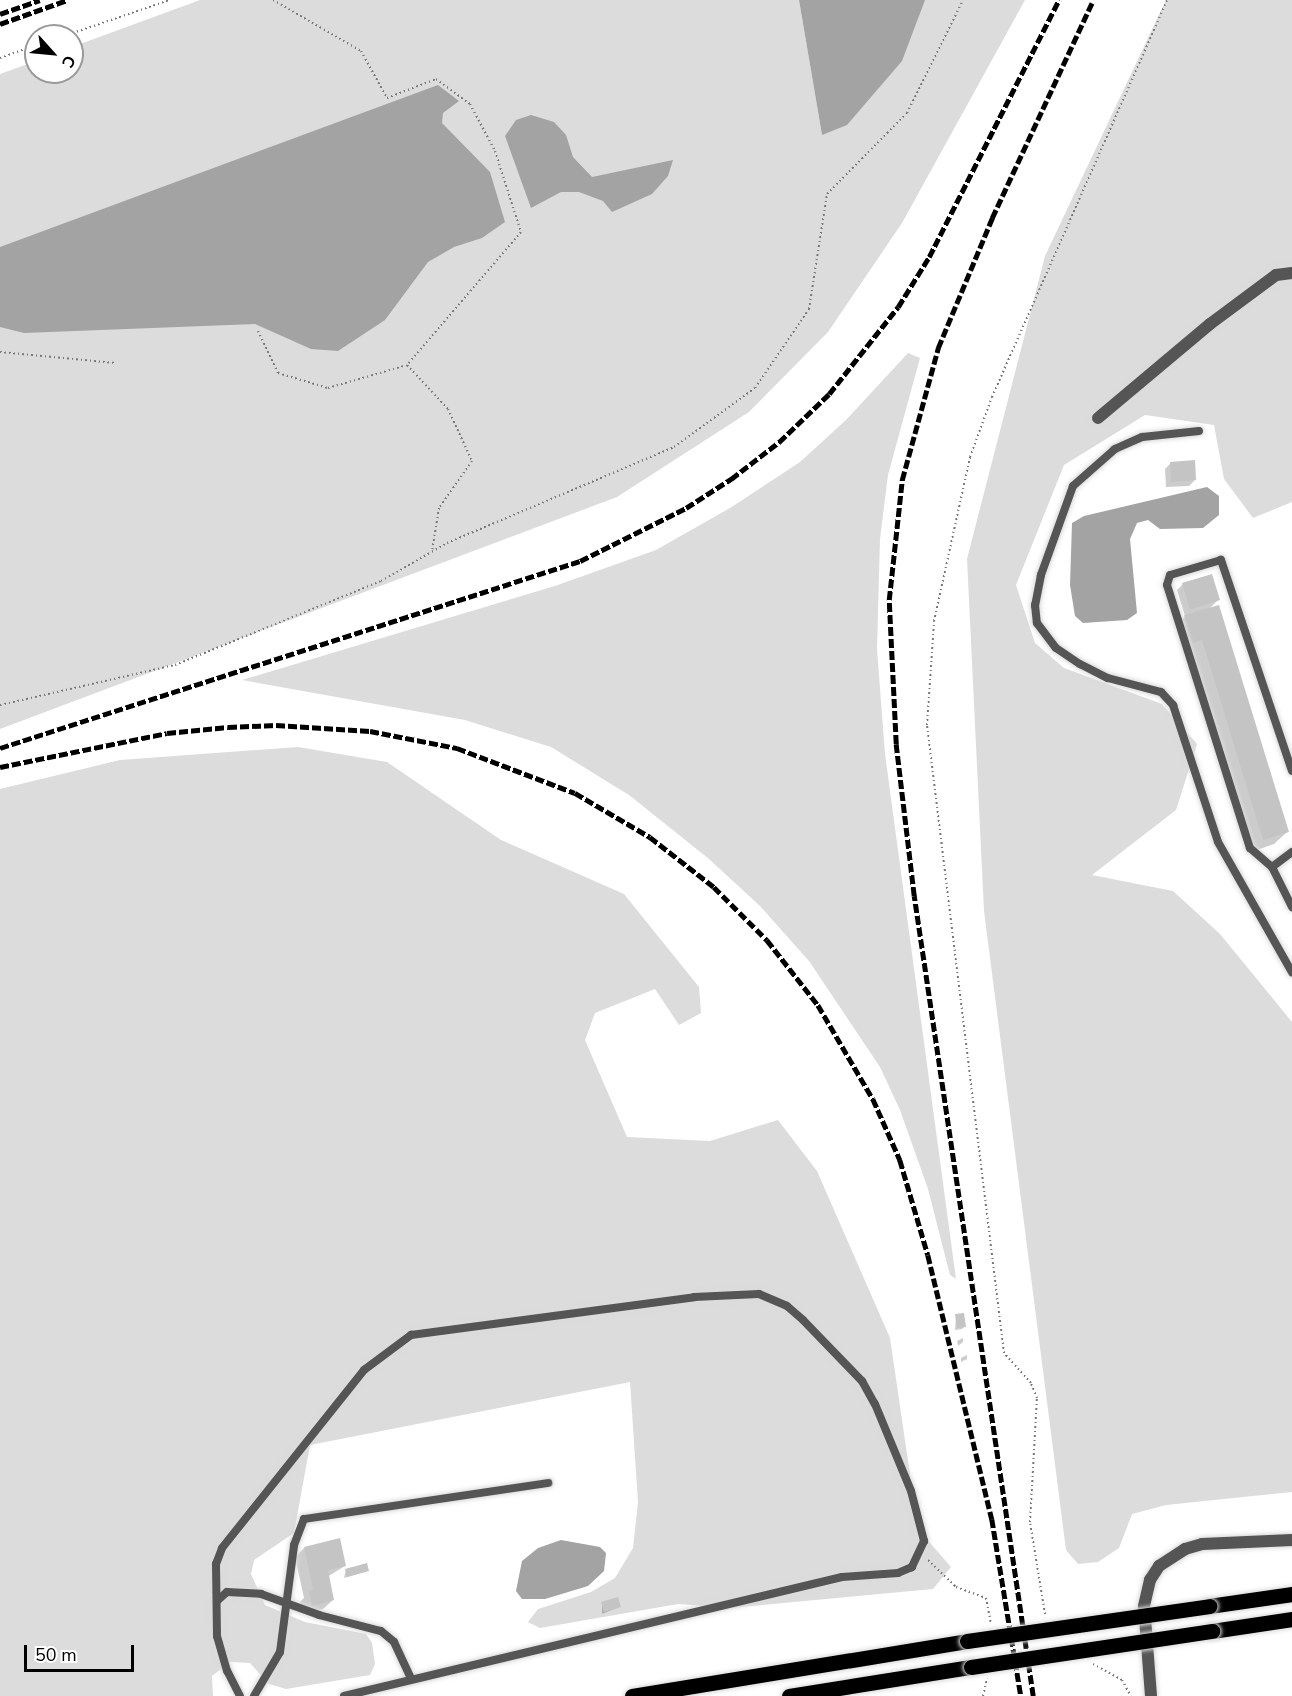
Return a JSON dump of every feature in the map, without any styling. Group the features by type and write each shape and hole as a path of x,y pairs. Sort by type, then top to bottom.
{"main road":[{"path":"632,1696 967,1641 1292,1594"},
{"path":"789,1696 1292,1618"}],"street":[{"path":"1098,418 1210,324 1276,275 1292,273"},
{"path":"1151,1696 1145,1596 1150,1581 1168,1557 1202,1545 1292,1540"},
{"path":"1148,1666 1157,1696"}],"lane":[{"path":"1199,431 1142,437 1115,449 1073,486 1041,574 1035,605 1036,623 1056,648 1080,664 1108,678 1161,692 1173,705 1218,842 1291,968"},
{"path":"1292,771 1221,560 1170,575 1167,585 1250,848 1272,867 1292,907"},
{"path":"1272,867 1292,852"},
{"path":"240,1696 227,1671 217,1636 216,1564 230,1533 364,1370 393,1345 411,1335 444,1328 729,1294 759,1294 787,1306 862,1382 893,1443 911,1491 924,1541 921,1554 912,1567 898,1573 842,1577 411,1678 344,1696"},
{"path":"254,1696 280,1652 294,1545 304,1519 548,1483"},
{"path":"218,1600 227,1592 261,1594 286,1604 381,1631 394,1642 411,1678"}],"path":[{"path":"84,29 170,0"},
{"path":"258,331 278,373 328,388 407,365 521,232 495,151 470,104 436,79 387,98 362,51 273,0"},
{"path":"0,705 175,665 381,581 432,551 674,447 755,388 809,309 827,194 907,113 963,0"},
{"path":"1046,1623 1030,1522 1037,1398 1031,1383 1004,1353 927,725 934,621 970,457 992,397 1167,0"},
{"path":"0,58 24,49"},
{"path":"0,352 115,363"},
{"path":"407,365 448,410 471,461 439,508 432,551"},
{"path":"921,1554 957,1587 986,1598 991,1626"},
{"path":"1084,1662 1113,1672 1131,1696"},
{"path":"983,1696 988,1676"}],"shaded area":[{"path":"200,0 799,0 822,135 925,0 1025,0 902,223 828,332 749,412 617,497 0,729 0,74 24,65 24,84 84,84 84,43"},
{"path":"799,0 925,0 902,61 847,125 822,135"},
{"path":"1166,0 1292,0 1292,502 1253,518 1224,479 1214,425 1145,415 1064,465 1016,585 1035,643 1064,668 1162,704 1197,744 1176,810 1092,875 1173,891 1220,934 1292,1022 1292,1492 1166,1505 1132,1514 1119,1548 1098,1562 1078,1564 1066,1550 984,911 967,559 1045,256"},
{"path":"438,85 459,101 443,113 442,123 490,172 505,222 482,238 454,247 428,262 385,320 338,351 311,349 255,324 24,333 0,327 0,247"},
{"path":"531,115 554,122 566,135 573,157 592,177 673,160 668,176 652,194 612,212 603,201 579,192 561,192 531,208 505,136 516,120"},
{"path":"908,353 920,358 888,475 880,539 877,649 885,754 956,1279 950,1275 928,1189 900,1110 880,1067 809,961 760,906 709,859 629,795 551,747 465,720 242,680 555,586 656,550 730,508 800,462 846,420"},
{"path":"1207,487 1219,496 1219,515 1203,528 1160,529 1148,520 1137,523 1130,539 1137,613 1127,620 1083,623 1075,616 1070,585 1072,523 1084,516"},
{"path":"298,747 387,762 501,840 624,894 699,987 701,1013 679,1025 655,989 595,1013 585,1040 627,1137 710,1141 778,1120 817,1171 890,1338 918,1529 951,1567 933,1589 730,1608 678,1604 540,1628 528,1622 538,1609 591,1592 615,1578 633,1548 638,1502 630,1382 310,1445 294,1533 254,1560 251,1574 265,1605 305,1622 366,1634 372,1643 375,1664 370,1675 286,1689 269,1684 250,1663 230,1662 212,1676 213,1696 0,1696 0,789 120,760"},
{"path":"561,1540 600,1547 606,1553 604,1571 588,1586 545,1599 522,1599 516,1591 522,1561 538,1548"}],"building":[{"path":"1195,460 1196,480 1171,482 1170,462"},
{"path":"1212,574 1220,600 1190,610 1182,583"},
{"path":"1219,605 1289,832 1263,840 1202,640 1192,643 1184,615"},
{"path":"964,1313 966,1327 957,1328 955,1314"},
{"path":"340,1538 346,1566 328,1570 334,1600 312,1606 309,1592 313,1589 304,1547"},
{"path":"367,1563 369,1571 347,1577 345,1569"},
{"path":"618,1597 621,1607 604,1612 601,1602"}],"railway":[{"path":"0,14 40,0"},
{"path":"0,24 67,0"},
{"path":"0,748 580,561 686,508 731,479 779,442 829,394 898,307 929,257 1059,0"},
{"path":"1033,1696 914,896 896,744 889,600 902,480 938,348 992,218 1093,0"},
{"path":"0,767 167,733 228,727 276,725 370,731 457,748 575,793 650,837 714,887 767,940 818,1005 873,1099 900,1160 928,1255 992,1519 1021,1696"}]}
